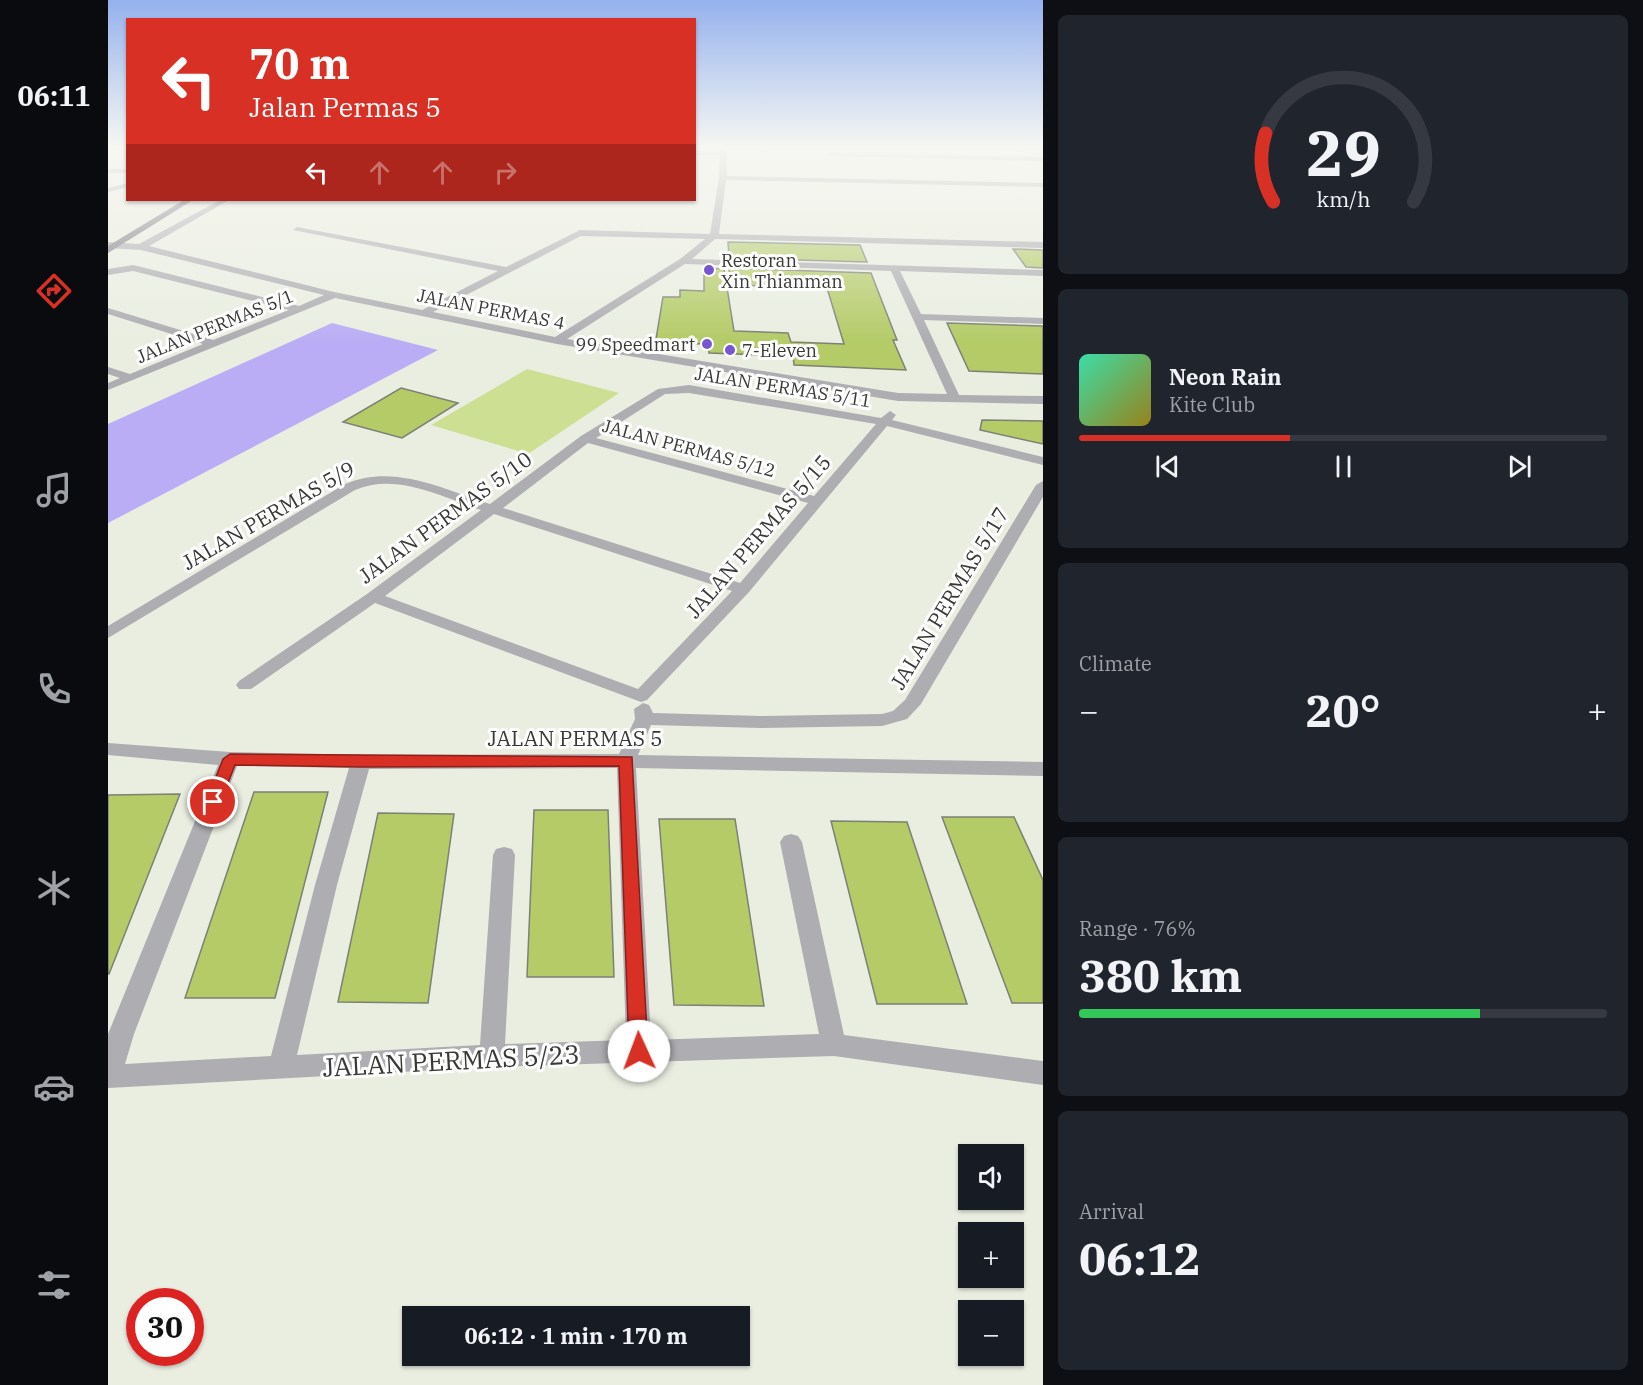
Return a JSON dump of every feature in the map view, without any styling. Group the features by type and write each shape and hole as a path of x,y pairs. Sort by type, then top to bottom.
{"main road":[{"path":"110,248 170,212"}],"street":[{"path":"146,249 206,212"},
{"path":"557,341 683,261 714,236 718,212"},
{"path":"297,230 505,270"},
{"path":"422,314 580,233 714,236 982,251 1043,245"},
{"name":"JALAN PERMAS 4","path":"110,248 146,249 334,295 557,341 898,397 1043,400"},
{"path":"982,251 994,271"},
{"path":"683,261 1043,273"},
{"path":"108,272 127,268 299,309"},
{"path":"894,268 955,398"},
{"name":"JALAN PERMAS 5/1","path":"108,387 334,295"},
{"path":"108,311 213,344"},
{"path":"917,317 1043,321"},
{"path":"108,370 131,378"},
{"name":"JALAN PERMAS 5/11","path":"673,389 689,389 886,422 1043,461"},
{"name":"JALAN PERMAS 5/10","path":"244,685 373,597 586,439 652,396 673,389"},
{"name":"JALAN PERMAS 5/15","path":"641,696 743,589 886,422 898,397"},
{"name":"JALAN PERMAS 5/12","path":"586,439 818,501"},
{"name":"JALAN PERMAS 5/9","path":"108,633 364,481 399,479 743,589"},
{"name":"JALAN PERMAS 5/17","path":"644,719 761,722 882,720 900,715 912,704 1043,485"},
{"path":"373,597 641,696 644,719 626,761 639,1051"},
{"name":"JALAN PERMAS 5","path":"108,749 230,759 361,762 626,761 1043,770"},
{"path":"109,1078 121,1034 230,759"},
{"path":"281,1068 326,885 361,762"},
{"path":"791,842 834,1045"},
{"path":"492,1056 504,855"},
{"name":"JALAN PERMAS 5/23","path":"109,1078 492,1056 834,1045 1043,1073"}],"green space":[{"path":"527,369 619,393 528,454 431,425"}],"shaded area":[{"path":"332,323 438,350 108,523 108,424"}],"building":[{"path":"728,242 860,245 867,262 729,258"},
{"path":"1013,249 1043,250 1043,268 1026,267"},
{"path":"704,268 724,269 734,331 788,333 791,342 844,344 827,288 730,285 729,268 871,273 897,340 893,340 906,370 794,365 793,356 709,353 708,344 661,343 661,339 656,339 663,297 680,297 680,290 704,291"},
{"path":"947,323 1043,326 1043,374 969,371"},
{"path":"401,388 458,403 402,438 343,422"},
{"path":"982,420 1043,421 1043,444 980,430"},
{"path":"254,792 328,792 275,998 185,998"},
{"path":"180,794 109,974 108,974 108,795"},
{"path":"534,810 608,810 614,977 527,977"},
{"path":"378,813 454,814 428,1003 338,1002"},
{"path":"942,817 1014,817 1043,880 1043,1003 1012,1003"},
{"path":"659,819 735,819 764,1006 674,1005"},
{"path":"831,821 907,822 967,1004 877,1004"}],"place":[{"name":"Restoran Xin Thianman","path":"709,270"},
{"name":"99 Speedmart","path":"707,344"},
{"name":"7-Eleven","path":"730,350"}],"route":[{"path":"213,802 230,759 361,762 626,761 639,1051"}]}
